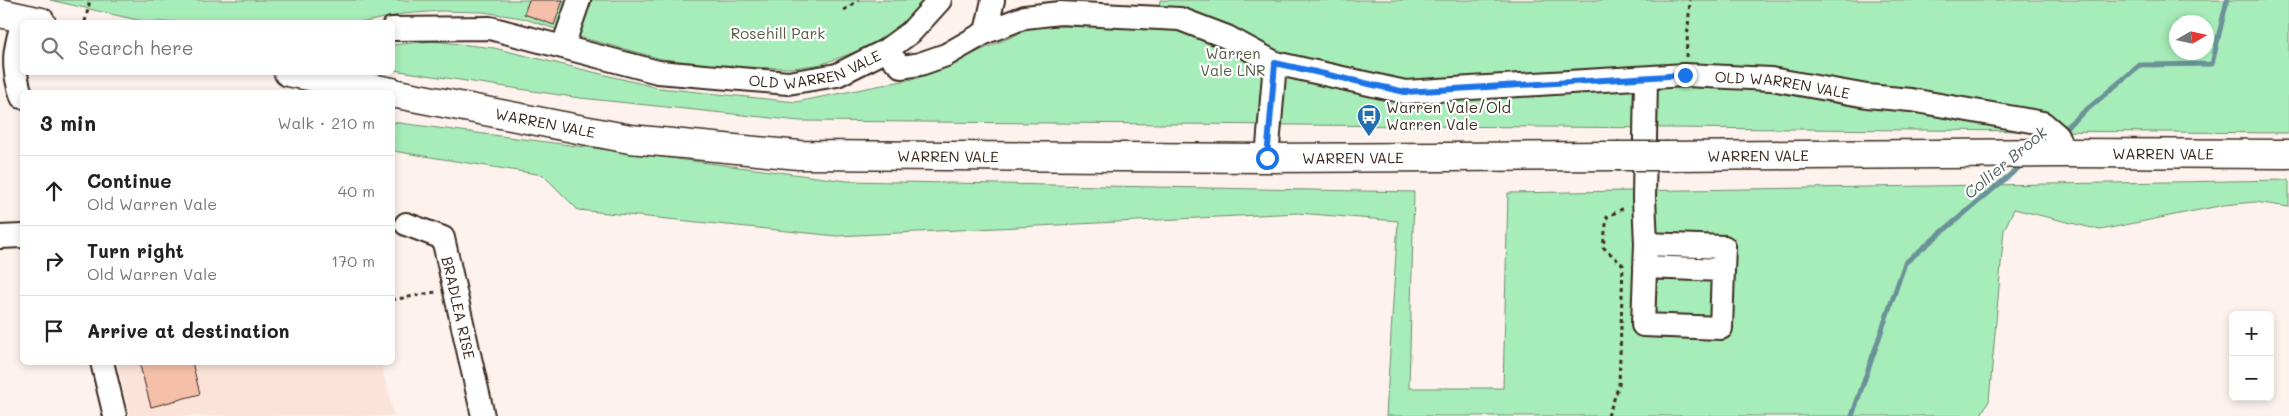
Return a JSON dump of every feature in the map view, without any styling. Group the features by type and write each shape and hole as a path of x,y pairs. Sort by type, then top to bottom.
{"main road":[{"name":"WARREN VALE","path":"302,75 376,90"},
{"name":"WARREN VALE","path":"395,94 630,139 799,155 1267,158 2064,153 2289,154"}],"street":[{"path":"563,46 578,0"},
{"path":"885,51 911,32 940,0"},
{"path":"986,32 993,0"},
{"name":"OLD WARREN VALE","path":"395,29 490,28 658,72 788,83 837,75 885,51 902,67 920,64 946,55 986,32 1025,17 1060,13 1180,19 1227,37 1275,63 1405,92 1685,75 1771,79 1867,96 1911,100 2043,123 2057,135 2064,153"},
{"path":"20,26 14,49 14,62 20,91"},
{"path":"1267,158 1275,63"},
{"path":"1646,78 1644,198 1646,244 1643,325 1721,328 1724,247 1646,244"},
{"name":"BRADLEA RISE","path":"406,224 443,238 456,288 483,416"},
{"path":"0,237 20,236"},
{"path":"1645,267 1723,270"},
{"path":"103,365 115,416"}],"path":[{"path":"85,20 90,0"},
{"path":"844,10 859,0"},
{"path":"1685,75 1690,0"},
{"path":"1608,416 1619,385 1623,265 1603,247 1607,217 1644,198"},
{"path":"395,299 456,288"}],"shaded area":[{"path":"117,365 381,365 394,416 130,416"}],"green space":[{"name":"Rosehill Park","path":"50,0 928,0 880,43 822,64 793,68 733,67 662,59 583,38 522,18 483,12 440,11 403,14 374,20 137,20"},
{"name":"Warren Vale LNR","path":"1160,0 2289,0 2289,133 800,121 580,98 395,70 395,45 433,41 494,48 659,88 796,102 918,78 1036,26 1157,27"},
{"path":"395,122 847,181 1414,192 1409,388 1503,388 1508,193 2289,180 2289,207 2255,202 2224,205 2100,230 2014,209 2004,230 1989,401 1980,416 1386,416 1398,221 1298,213 837,236 578,210 543,175 395,151"}],"building":[{"path":"529,0 563,0 554,25 524,14"},
{"path":"140,365 193,365 200,394 151,407"}],"waterway":[{"name":"Collier Brook","path":"2060,132 2140,65 2212,64 2227,0"},
{"name":"Collier Brook","path":"1852,416 1905,263 2023,164"}],"place":[{"name":"Warren Vale/Old Warren Vale","path":"1369,137"}],"route":[{"path":"1267,158 1275,63 1405,92 1685,75"}]}
